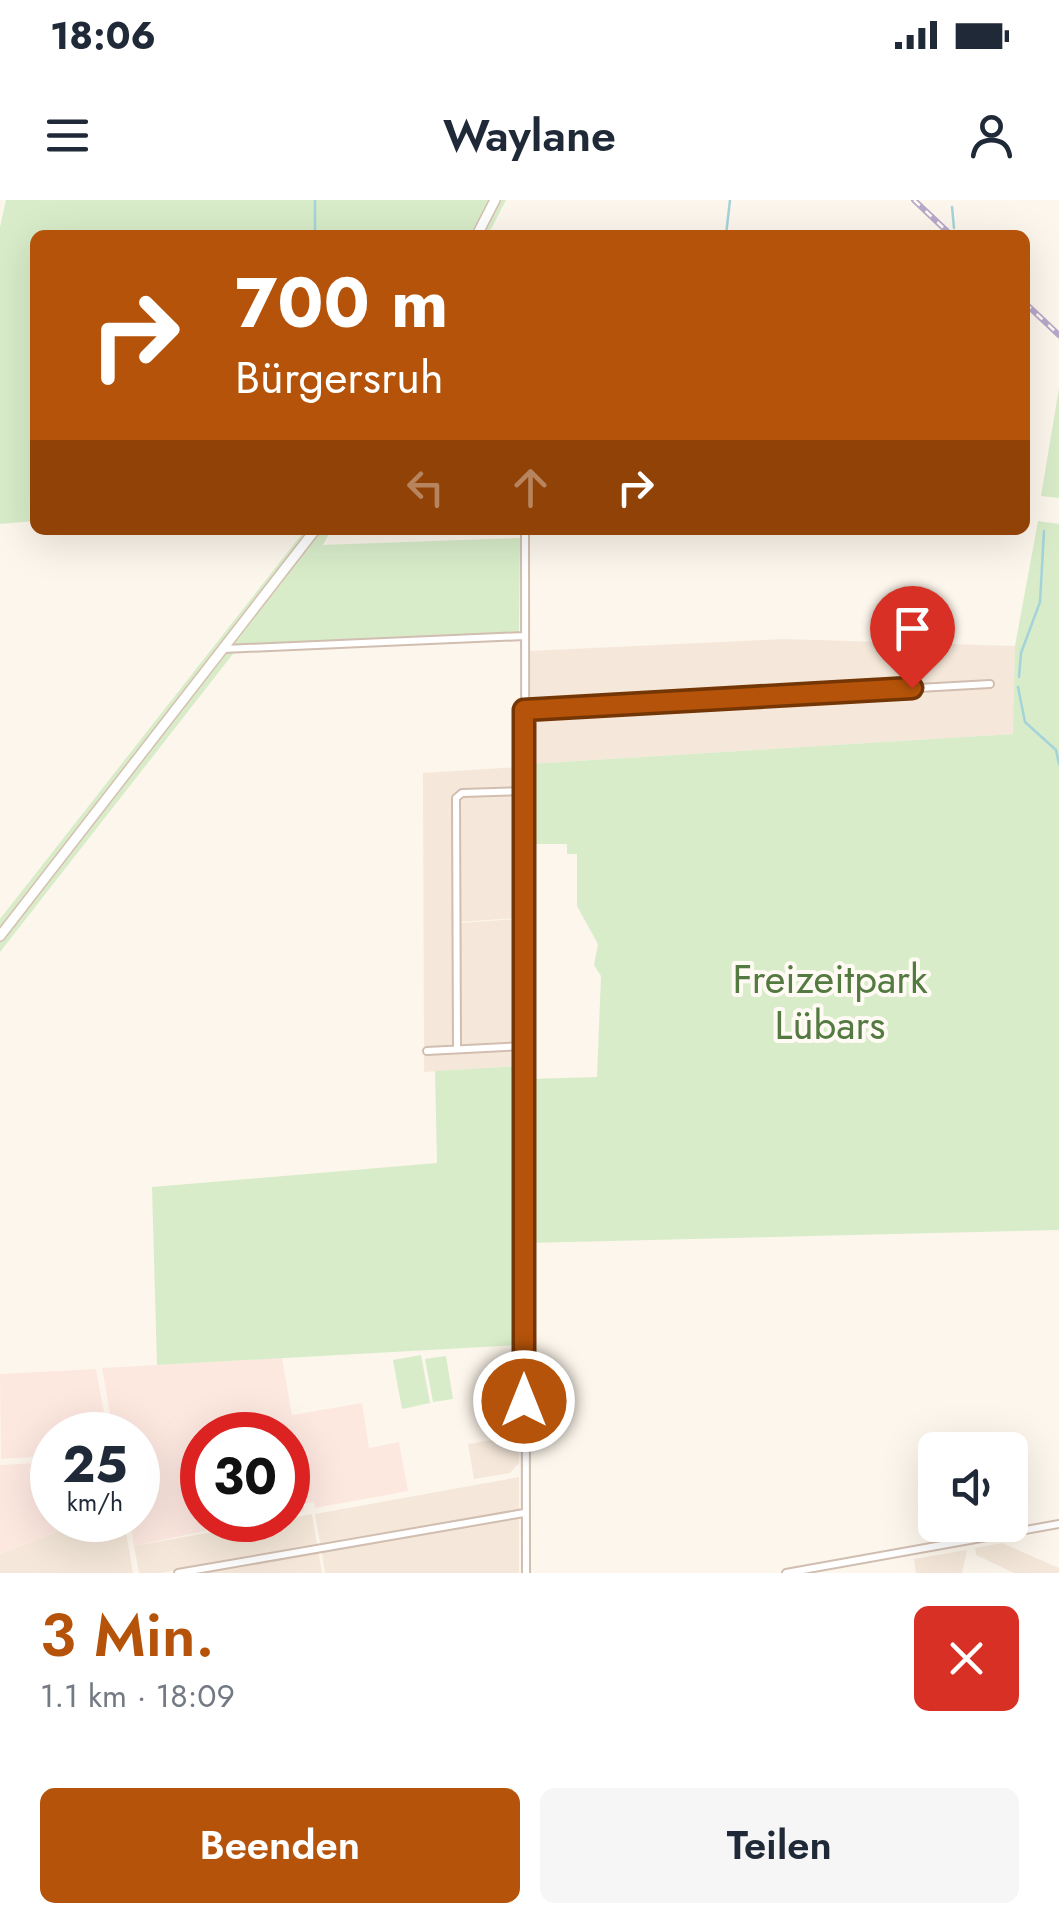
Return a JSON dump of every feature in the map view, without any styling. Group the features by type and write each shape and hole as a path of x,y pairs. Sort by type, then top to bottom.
{"street":[{"path":"480,230 495,200"},
{"path":"0,936 311,535"},
{"path":"526,535 526,1573"},
{"path":"224,650 524,636"},
{"path":"524,710 990,684"},
{"path":"457,1048 456,798 462,793 524,792"},
{"path":"427,1050 525,1046"},
{"path":"178,1573 524,1513"},
{"path":"786,1573 1059,1524"}],"shaded area":[{"path":"783,639 1015,646 1014,734 528,764 528,651"},
{"path":"519,767 519,784 514,789 462,790 454,797 453,1043 448,1048 424,1049 423,773"},
{"path":"514,794 519,799 519,918 458,922 458,800 463,795"},
{"path":"519,919 519,1038 514,1043 463,1046 458,1042 458,923"},
{"path":"514,1048 519,1066 424,1072 424,1053"},
{"path":"282,1358 291,1412 180,1412 180,1536 160,1540 160,1412 110,1412 102,1368"},
{"path":"96,1369 104,1412 30,1412 30,1457 1,1459 0,1374"},
{"path":"362,1403 369,1448 399,1442 408,1491 315,1508 314,1502 310,1503 310,1412"},
{"path":"519,1436 519,1463 510,1473 474,1479 468,1444"},
{"path":"30,1463 31,1542 0,1554 0,1465"},
{"path":"519,1477 519,1510 320,1543 315,1514"},
{"path":"310,1514 317,1544 161,1573 139,1573 134,1546 180,1538 180,1542 310,1542"},
{"path":"519,1515 519,1573 325,1573 321,1548"},
{"path":"31,1542 128,1542 133,1573 0,1573 0,1554"},
{"path":"1002,1543 1059,1568 1059,1573 1014,1573 976,1555 975,1548"},
{"path":"318,1549 322,1573 187,1573"},
{"path":"967,1550 962,1573 916,1573 914,1559"}],"green space":[{"path":"6,200 506,200 491,230 30,230 30,521 0,524 0,227"},
{"path":"1059,388 1059,498 1041,496"},
{"name":"Freizeitpark Lübars","path":"1038,521 1059,524 1059,1230 528,1243 529,1079 597,1077 601,976 594,965 598,944 577,906 577,854 567,854 567,844 529,844 528,764 1013,734 1015,646"},
{"path":"301,535 328,535 323,545 520,538 519,637 236,650 0,952 0,919"},
{"path":"519,1066 519,1345 157,1365 152,1187 437,1163 435,1071"},
{"path":"421,1355 430,1403 402,1409 393,1360"},
{"path":"446,1356 453,1399 433,1402 425,1359"}],"waterway":[{"path":"315,200 315,230"},
{"path":"727,230 730,200"},
{"path":"952,207 954,228"},
{"path":"1019,677 1021,653 1040,602 1044,531"},
{"path":"1018,687 1025,722 1056,750 1059,764"}],"railway":[{"path":"914,200 946,230"},
{"path":"1030,308 1059,335"}],"route":[{"path":"524,1401 524,710 912,688"}]}
